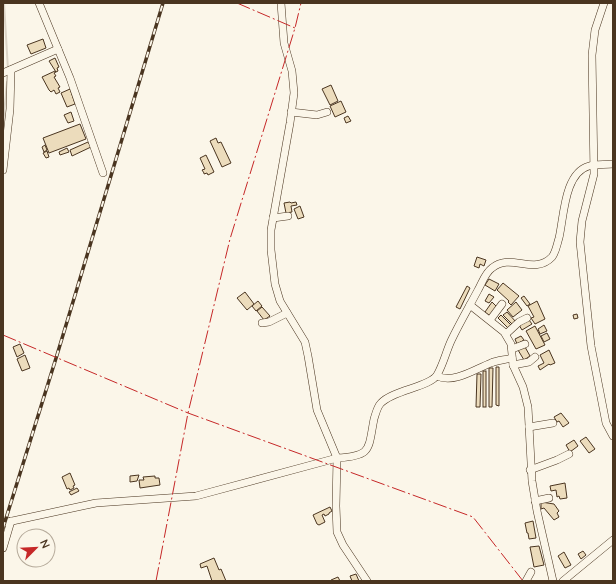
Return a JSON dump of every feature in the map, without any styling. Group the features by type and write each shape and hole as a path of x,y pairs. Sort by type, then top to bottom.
{"street":[{"path":"38,3 70,78 103,173"},
{"path":"281,3 284,43 292,71 294,85 291,112 271,230 271,250 275,284 278,298 305,342 318,410 337,458 336,506 338,532 343,545 367,581"},
{"path":"604,3 596,30 592,55 595,165 594,179 582,221 580,242 591,346 606,423 613,436"},
{"path":"3,73 58,49"},
{"path":"3,170 10,109 11,70"},
{"path":"291,112 317,115 327,112"},
{"path":"3,523 96,503 196,496 337,458 362,454 368,448 376,411 382,401 425,383 437,376 460,323 488,272 496,265 512,261 528,265 538,265 547,261 553,256 556,250 567,194 572,180 576,174 587,167 613,164"},
{"path":"273,218 288,216"},
{"path":"490,320 502,304"},
{"path":"470,305 490,320 510,339 513,362 525,394 528,407 530,470 535,501 553,581"},
{"path":"262,323 269,322 287,313"},
{"path":"506,334 519,322 527,318"},
{"path":"512,349 525,344"},
{"path":"437,376 444,378 463,376 494,361 529,362 535,357"},
{"path":"529,427 553,423"},
{"path":"530,470 569,454"},
{"path":"535,501 549,498"},
{"path":"3,548 11,521"},
{"path":"563,581 613,540"},
{"path":"526,581 531,572"}],"building":[{"path":"43,39 46,48 31,54 27,45"},
{"path":"55,58 59,67 57,68 58,71 56,72 49,61"},
{"path":"55,71 56,72 54,73 56,76 54,77 60,87 58,88 60,92 56,94 54,90 51,92 49,90 42,77"},
{"path":"331,85 338,101 330,105 322,89"},
{"path":"70,89 75,104 67,107 61,93"},
{"path":"341,101 346,112 335,117 330,106"},
{"path":"71,112 74,121 68,123 64,115"},
{"path":"348,116 351,121 346,123 344,118"},
{"path":"80,124 86,139 49,153 43,138"},
{"path":"216,138 218,143 221,142 231,163 222,167 210,141"},
{"path":"88,142 91,147 72,156 70,150"},
{"path":"45,145 47,150 44,152 42,147"},
{"path":"67,148 69,152 60,155 59,152"},
{"path":"47,151 49,157 46,158 43,153"},
{"path":"206,155 214,172 208,175 207,173 204,174 202,170 205,169 200,158"},
{"path":"296,202 297,205 291,206 292,212 286,213 284,203"},
{"path":"300,206 304,217 298,219 294,209"},
{"path":"477,257 486,260 484,266 480,264 479,268 474,266"},
{"path":"489,279 499,284 495,291 485,285"},
{"path":"503,283 519,296 511,305 508,302 509,301 497,290"},
{"path":"467,286 470,288 460,309 456,307"},
{"path":"245,292 254,304 247,310 237,298"},
{"path":"489,294 494,297 489,303 485,301"},
{"path":"524,296 530,304 527,306 521,298"},
{"path":"258,301 262,306 256,311 252,306"},
{"path":"537,301 545,319 535,324 531,318 534,317 528,306"},
{"path":"492,302 497,307 490,316 485,312"},
{"path":"516,302 522,310 513,317 507,310"},
{"path":"262,307 270,316 264,320 257,311"},
{"path":"507,312 516,322 513,325 503,315"},
{"path":"577,314 578,318 574,319 573,315"},
{"path":"501,315 512,326 509,329 498,318"},
{"path":"529,320 532,324 522,330 519,325"},
{"path":"544,325 547,331 540,334 538,329"},
{"path":"535,326 545,345 536,349 526,331"},
{"path":"547,333 550,339 544,342 541,336"},
{"path":"521,336 524,340 517,344 515,339"},
{"path":"20,344 24,353 17,357 13,347"},
{"path":"525,347 530,356 524,360 518,350"},
{"path":"549,350 555,363 549,364 540,370 538,366 544,363 540,355"},
{"path":"25,355 30,368 22,371 17,359"},
{"path":"496,367 499,367 499,406 496,405"},
{"path":"489,368 493,368 492,407 489,407"},
{"path":"483,371 486,371 486,407 483,407"},
{"path":"477,374 481,374 480,407 476,407"},
{"path":"561,413 569,423 563,427 554,417"},
{"path":"586,437 595,449 589,453 580,441"},
{"path":"574,440 578,446 570,452 566,445"},
{"path":"70,473 75,485 73,486 74,488 70,490 69,488 67,489 62,477"},
{"path":"139,475 137,481 130,482 130,476"},
{"path":"155,476 155,478 159,478 160,485 140,488 139,480 144,480 143,477"},
{"path":"565,483 567,498 560,499 559,496 557,497 556,490 551,491 550,486"},
{"path":"77,488 79,491 71,495 69,492"},
{"path":"541,502 554,504 559,511 557,513 559,517 554,520 544,508 541,509"},
{"path":"330,507 332,511 329,514 325,516 324,514 322,515 325,522 319,525 317,524 313,515"},
{"path":"533,521 536,538 529,539 525,523"},
{"path":"539,546 544,565 534,567 530,547"},
{"path":"583,551 586,555 581,559 578,554"},
{"path":"564,552 571,565 565,568 558,556"},
{"path":"214,558 226,581 212,581 207,566 201,568 200,564"},
{"path":"356,574 359,581 352,581 350,576"},
{"path":"338,577 340,581 331,581 331,580"}],"waterway":[{"path":"4,3 8,70"},
{"path":"3,126 7,82"}],"railway":[{"path":"3,528 57,355 163,3"}],"power":[{"path":"237,3 295,28"},
{"path":"156,581 188,413 230,239 295,28 301,3"},
{"path":"3,335 188,413 473,517 523,581"}]}
